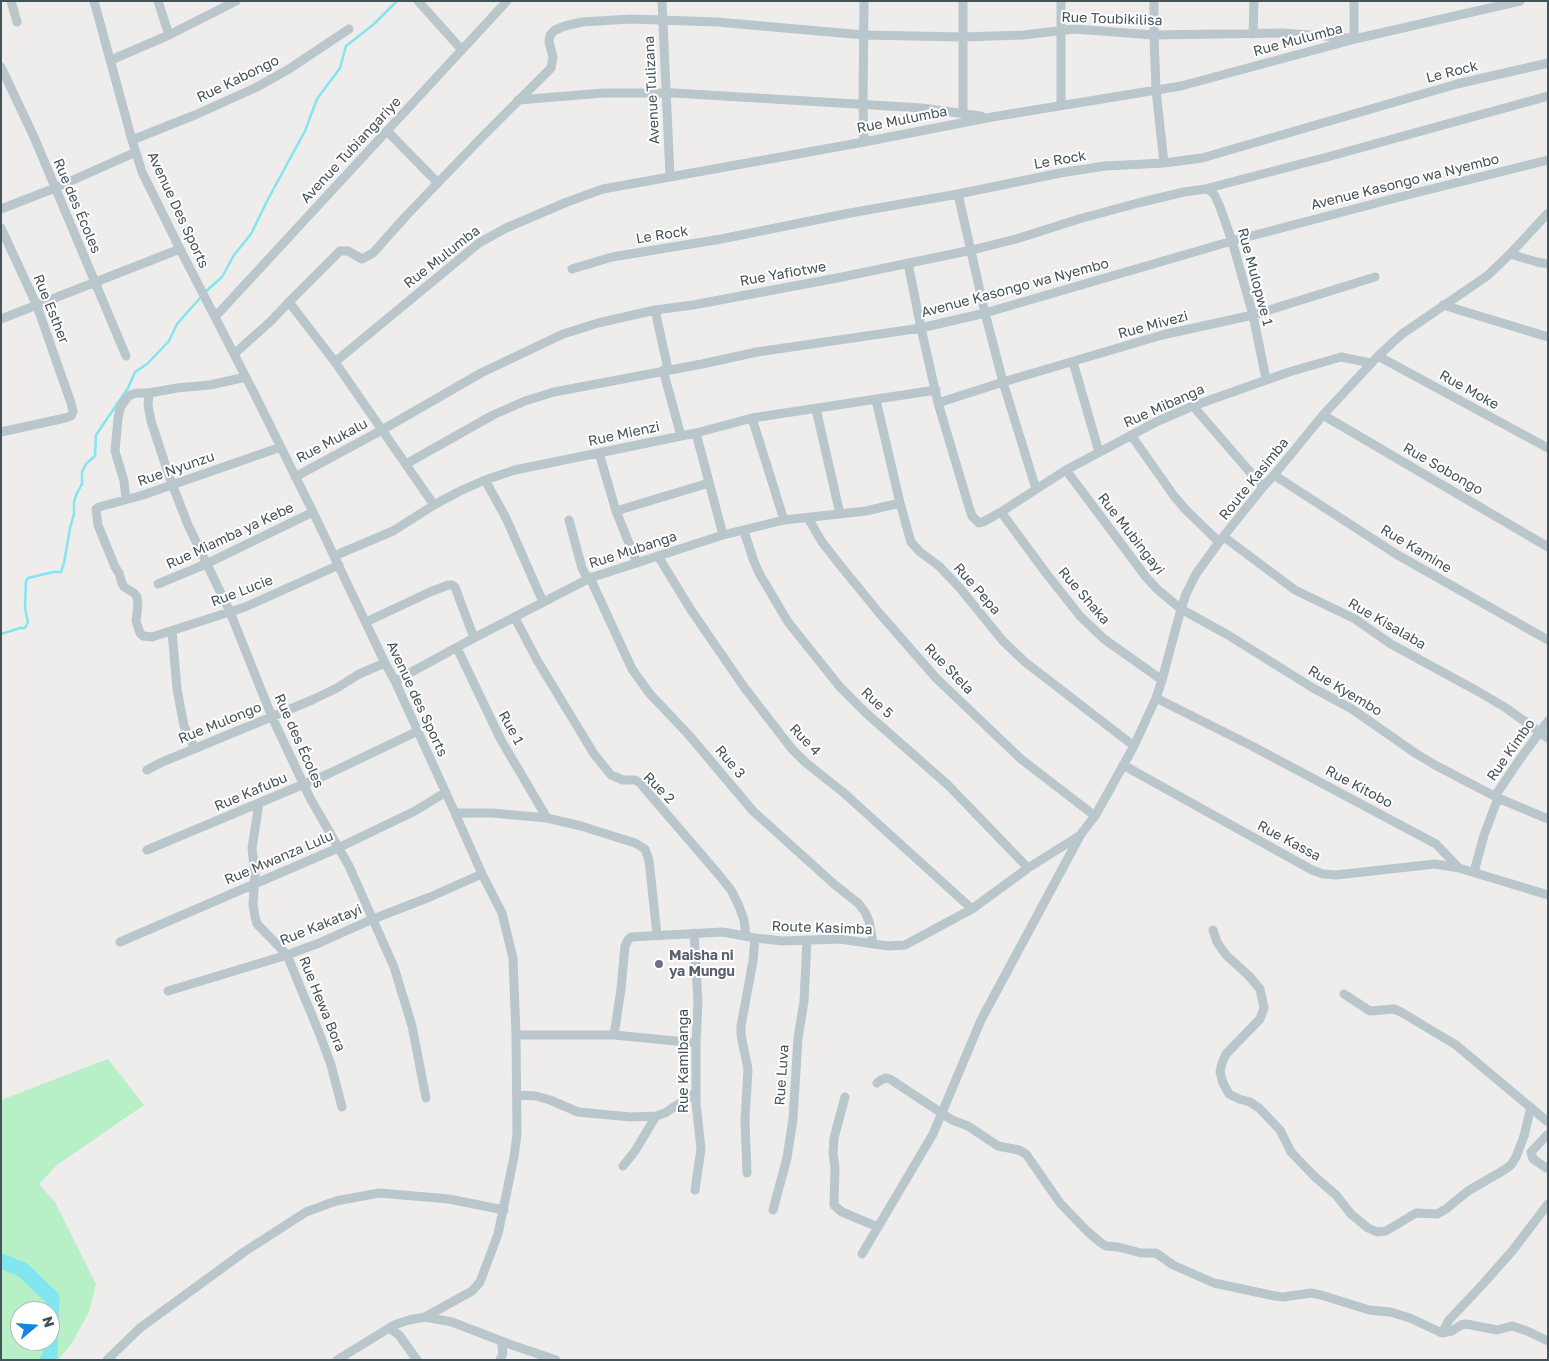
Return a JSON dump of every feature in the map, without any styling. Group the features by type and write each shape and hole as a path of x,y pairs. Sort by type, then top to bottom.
{"street":[{"path":"11,1 17,22"},
{"name":"Avenue des Sports","path":"94,1 132,140"},
{"path":"158,1 169,35"},
{"path":"111,60 169,35 236,1"},
{"path":"418,1 462,50"},
{"name":"Avenue Tubiangariye","path":"215,317 507,1"},
{"name":"Avenue Tulizana","path":"662,1 670,176"},
{"path":"864,1 864,142"},
{"path":"963,1 963,114"},
{"path":"1061,1 1061,105"},
{"path":"1154,1 1156,90 1164,164"},
{"path":"1253,34 1254,1"},
{"path":"1354,1 1356,38"},
{"name":"Rue Mulumba","path":"335,362 479,242 506,228 603,189 992,117 1181,86 1356,38 1499,4 1520,1"},
{"name":"Rue Toubikilisa","path":"518,100 551,68 553,57 549,42 550,35 555,30 564,26 582,22 631,19 717,22 864,35 962,37 1023,35 1074,29 1154,35 1282,33 1356,38"},
{"name":"Rue Kabongo","path":"132,140 195,115 255,88 289,69 349,29"},
{"name":"Le Rock","path":"572,269 612,257 721,239 1105,166 1164,164 1202,158 1457,84 1548,63"},
{"name":"Rue des Écoles","path":"1,67 34,137 126,356"},
{"path":"234,354 271,321 340,251 348,251 362,258 373,253 518,100 604,93 665,93 922,108 992,117"},
{"name":"Rue Yafiotwe","path":"382,430 482,373 564,334 598,323 654,310 693,305 801,285 972,250 1016,239 1079,219 1184,192 1205,189 1548,96"},
{"path":"387,131 438,183"},
{"name":"Avenue Des Sports","path":"132,140 142,172 204,295"},
{"path":"1,209 55,188 136,152"},
{"name":"Avenue Kasongo wa Nyembo","path":"406,464 493,415 525,401 554,392 757,352 921,328 985,313 1232,241 1548,160"},
{"name":"Rue Mulopwe 1","path":"1205,189 1211,191 1214,196 1232,241 1252,315 1266,380"},
{"path":"958,194 1003,382 1036,489"},
{"name":"Route Kasimba","path":"862,1254 933,1134 980,1024 1081,834 1095,816 1134,746 1156,698 1181,609 1196,574 1263,487 1371,363 1402,334 1487,276 1548,213"},
{"name":"Rue Esther","path":"1,228 37,306 73,411 71,416 66,418 1,432"},
{"path":"1,319 180,249"},
{"path":"1510,254 1548,264"},
{"path":"908,263 938,403"},
{"name":"Rue Mivezi","path":"938,403 1162,335 1252,315 1375,277"},
{"name":"Avenue des Sports","path":"204,295 395,681 482,874 502,913 513,958 517,1134 504,1210 498,1234 476,1287 425,1317"},
{"path":"288,302 335,362 434,505"},
{"path":"1444,305 1548,337"},
{"path":"654,310 681,436"},
{"name":"Rue Moke","path":"1378,356 1548,448"},
{"name":"Rue Mibanga","path":"938,403 969,507 975,521 979,523 1002,512 1066,470 1132,434 1193,406 1266,380 1341,357 1371,363"},
{"path":"1073,362 1099,452"},
{"path":"126,499 124,481 116,451 120,408 126,398 137,393 210,385 246,377"},
{"name":"Rue Mienzi","path":"334,556 393,531 434,505 486,480 515,470 681,436 752,418 936,390"},
{"name":"Rue des Écoles","path":"149,393 148,405 151,421 188,525 230,612 272,717 304,784 349,866 394,967 412,1026 426,1098"},
{"name":"Rue Pepa","path":"876,400 911,542 920,552 939,566 959,587 1003,641 1024,662 1134,746"},
{"path":"1193,406 1263,487"},
{"path":"816,409 840,514"},
{"name":"Rue Sobongo","path":"1324,415 1548,547"},
{"path":"752,418 784,520"},
{"name":"Rue Mukalu","path":"295,477 382,430"},
{"path":"696,432 723,535"},
{"name":"Rue Kisalaba","path":"1132,434 1174,496 1186,510 1221,540 1295,590 1355,620 1391,644 1479,692 1548,738"},
{"name":"Rue Nyunzu","path":"152,637 143,636 140,633 136,620 137,597 124,587 98,526 96,509 281,448"},
{"path":"599,453 616,511 637,563"},
{"name":"Rue Mubingayi","path":"1066,470 1146,576 1157,589 1181,609"},
{"name":"Rue Kamine","path":"1274,475 1396,554 1548,640"},
{"path":"486,480 506,518 543,602"},
{"path":"616,511 709,483"},
{"name":"Rue Mubanga","path":"395,681 590,578 723,535 784,520 866,511 900,503"},
{"name":"Rue Miamba ya Kebe","path":"158,584 206,564 313,512"},
{"name":"Rue Shaka","path":"1002,512 1080,616 1104,639 1162,680"},
{"name":"Rue Stela","path":"808,518 822,542 840,565 936,678 1021,759 1095,816"},
{"name":"Rue 3","path":"569,520 582,568 590,578 632,669 650,694 688,734 753,811 835,885 858,903 869,921 872,943"},
{"name":"Rue 5","path":"744,531 759,573 788,622 840,687 866,713 948,785 1028,868"},
{"name":"Rue 4","path":"658,556 691,610 738,680 792,749 844,793 972,909"},
{"name":"Rue Lucie","path":"152,637 230,612 339,565"},
{"path":"366,622 430,592 452,585 455,588 474,638"},
{"name":"Rue Kyembo","path":"1181,609 1228,635 1313,688 1352,709 1415,753 1497,797"},
{"name":"Rue 2","path":"515,618 558,696 594,754 611,775 623,780 635,780 640,783 719,875 731,890 739,906 744,920 746,936"},
{"path":"172,631 177,689 184,726 195,749"},
{"name":"Rue 1","path":"457,648 501,740 547,818"},
{"name":"Rue Mulongo","path":"147,770 337,688 359,674 385,663"},
{"name":"Rue Kitobo","path":"1156,698 1252,746 1436,844 1459,868"},
{"name":"Rue Kimbo","path":"1548,721 1497,797 1548,819"},
{"name":"Rue Kafubu","path":"147,850 304,784 418,731"},
{"name":"Rue Kassa","path":"1123,765 1312,870 1324,874 1336,875 1435,864 1459,868"},
{"name":"Rue Mwanza Lulu","path":"120,942 338,848 416,811 446,792"},
{"path":"1474,872 1497,797"},
{"name":"Rue Hewa Bora","path":"259,803 252,848 255,917 257,924 287,955 323,1042 342,1107"},
{"path":"455,813 492,813 547,818 635,842 645,849 650,860 657,935"},
{"name":"Route Kasimba","path":"614,1035 626,946 628,940 632,937 723,932 783,941 840,939 888,946 905,945 972,909 1028,868 1081,834"},
{"path":"1459,868 1548,895"},
{"name":"Rue Kakatayi","path":"168,992 287,955 319,943 482,874"},
{"path":"1213,930 1217,942 1226,955 1260,989 1264,1008 1260,1019 1226,1054 1220,1072 1223,1083 1229,1094 1260,1108 1280,1130 1291,1152 1336,1195 1351,1214 1368,1228 1377,1232 1386,1231 1416,1212 1437,1214 1446,1209 1468,1190 1511,1165 1524,1136 1531,1107"},
{"name":"Rue Kamibanga","path":"694,933 698,1002 696,1092 701,1149 695,1190"},
{"path":"747,1173 745,1121 748,1069 741,1026 753,961 755,938"},
{"name":"Rue Luva","path":"773,1210 787,1158 793,1119 798,1038 804,1001 806,940"},
{"path":"1344,994 1370,1011 1394,1010 1401,1012 1456,1045 1548,1122"},
{"path":"516,1035 614,1035 696,1043"},
{"path":"878,1083 882,1080 890,1079 952,1120 975,1130 998,1146 1019,1150 1026,1154 1060,1203 1094,1237 1106,1246 1141,1253 1159,1254 1173,1265 1214,1282 1275,1296 1321,1295 1369,1310 1390,1312 1410,1318 1442,1333 1452,1331 1468,1323 1497,1330 1512,1326 1548,1341"},
{"path":"517,1095 536,1096 578,1112 631,1118 656,1116 666,1113 696,1092"},
{"path":"845,1097 832,1153 836,1181 834,1204 842,1212 878,1227"},
{"path":"623,1166 656,1116"},
{"path":"1548,1134 1531,1152 1533,1159 1548,1170"},
{"path":"107,1360 140,1328 244,1252 306,1212 336,1201 379,1192 449,1199 504,1210"},
{"path":"1442,1333 1449,1320 1513,1250 1548,1204"},
{"path":"337,1360 350,1356 390,1328 409,1320 425,1317 452,1322 556,1360"},
{"path":"390,1328 399,1335 417,1360"},
{"path":"500,1360 503,1353 501,1341"}],"green space":[{"path":"108,1059 144,1105 57,1165 39,1184 55,1202 96,1284 89,1312 72,1343 58,1360 1,1360 1,1100"}],"waterway":[{"path":"204,293 222,277 234,255 251,234 305,131 317,99 340,68 346,46 374,24 397,1"},
{"path":"1,634 25,628 28,622 25,608 26,581 28,578 61,572 74,514 74,502 82,484 82,472 86,464 95,456 96,435 128,388 135,372 147,364 169,341 177,324 201,297"},
{"path":"1,1261 23,1270 52,1298 50,1357 47,1360"}],"place":[{"name":"Maisha ni ya Mungu","path":"659,964"}]}
